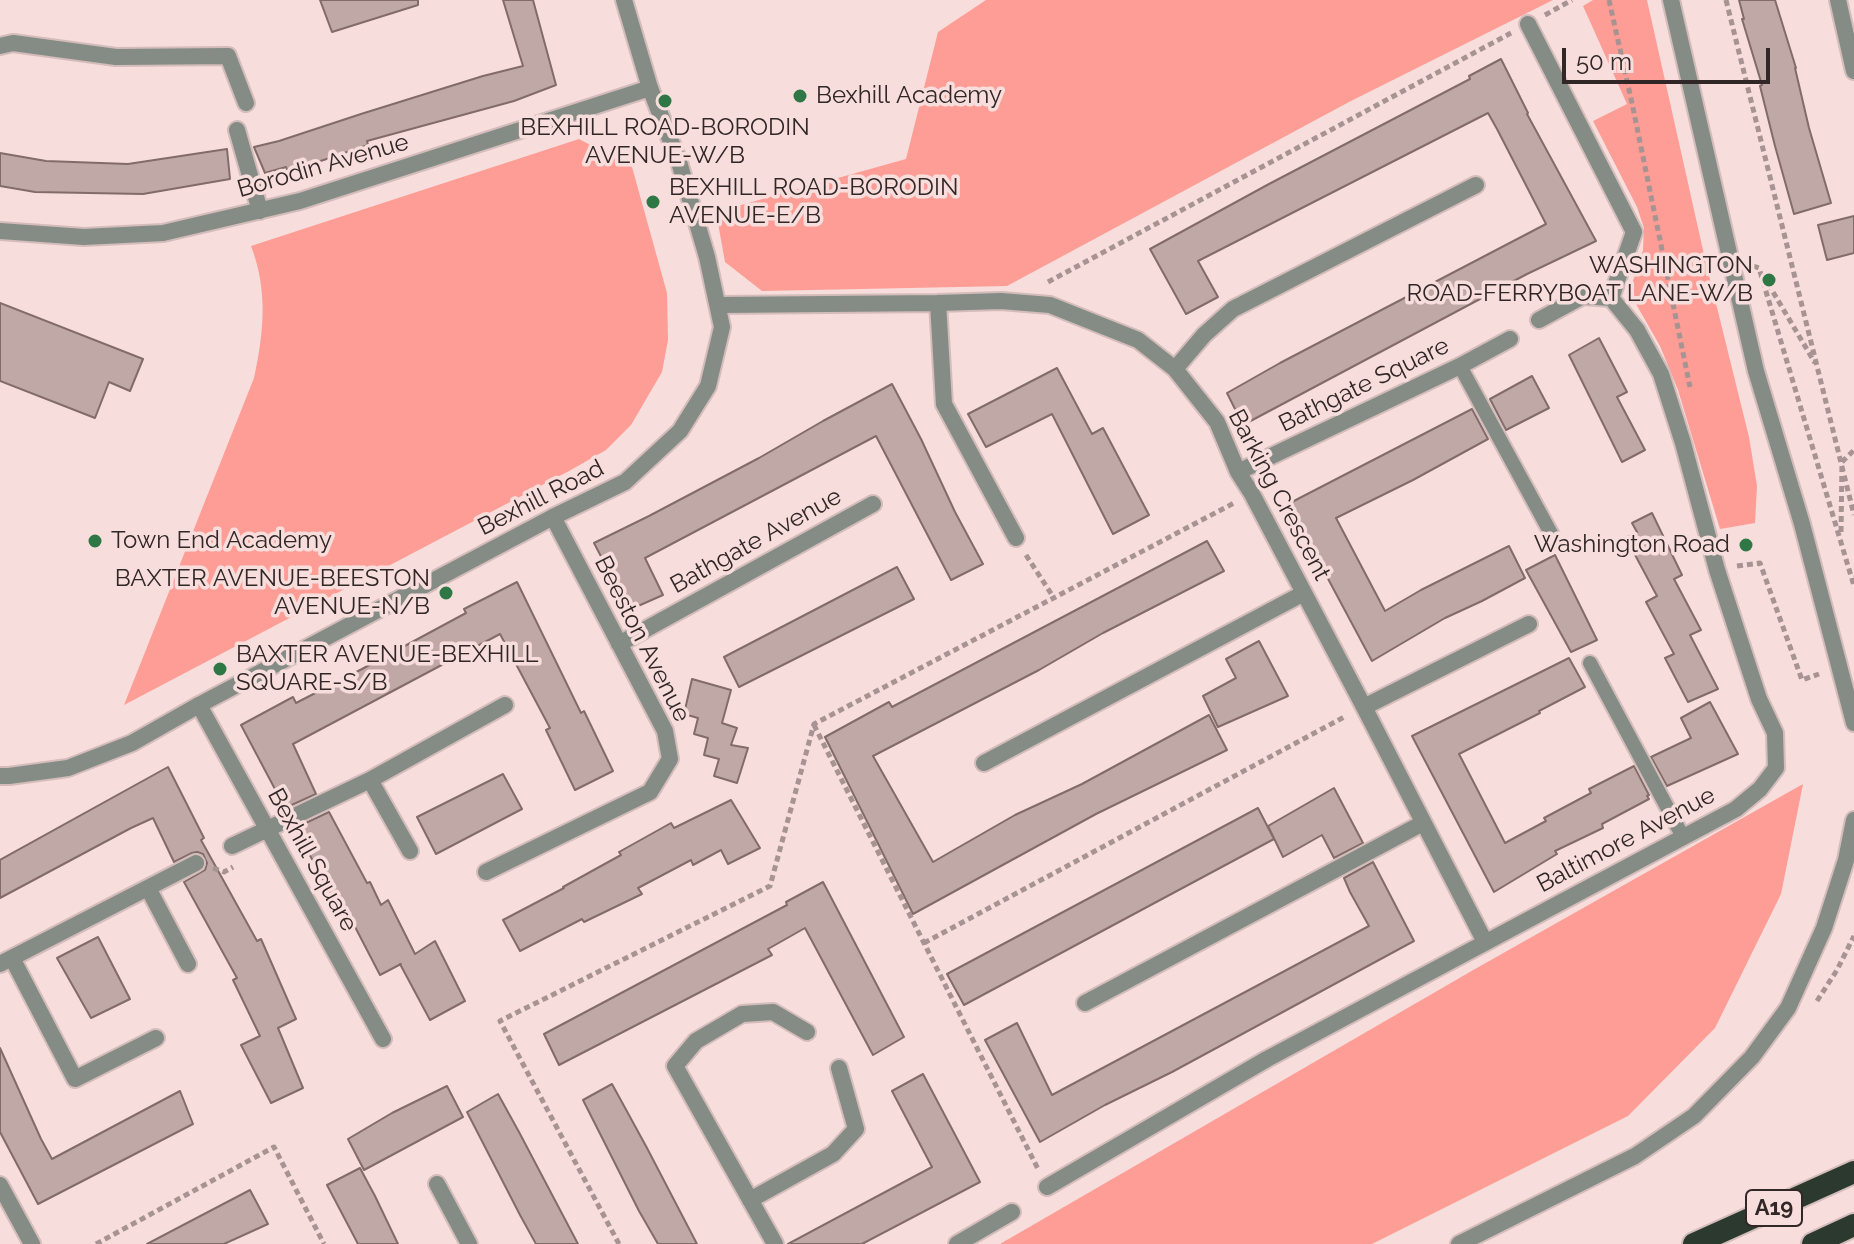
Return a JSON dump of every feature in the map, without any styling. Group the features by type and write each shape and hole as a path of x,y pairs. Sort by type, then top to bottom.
{"highway":[{"name":"A19","path":"1694,1244 1854,1172"},
{"name":"A19","path":"1813,1244 1854,1225"}],"street":[{"name":"Bexhill Road","path":"0,776 68,768 132,743 553,517 625,482 680,431 708,386 722,327 707,257 679,162 650,88 624,0"},
{"path":"1671,0 1756,371 1802,524 1854,718"},
{"path":"1838,0 1854,71"},
{"path":"1528,24 1634,232 1611,298 1583,296 1539,320"},
{"path":"0,46 13,43 116,57 228,56 246,103"},
{"name":"Borodin Avenue","path":"0,231 84,237 163,233 300,201 650,88"},
{"path":"237,130 260,211"},
{"path":"1175,369 1204,335 1233,309 1476,185"},
{"name":"Baltimore Avenue","path":"1047,1187 1267,1059 1736,809 1760,789 1776,768 1775,733 1759,699 1717,570 1661,374 1637,330 1611,298"},
{"name":"Barking Crescent","path":"718,305 1012,302 1050,305 1138,340 1175,369 1217,422 1238,472 1485,942"},
{"path":"938,303 944,404 1016,538"},
{"name":"Bathgate Square","path":"1238,472 1510,339"},
{"name":"Bathgate Avenue","path":"619,644 873,504"},
{"name":"Beeston Avenue","path":"486,872 650,792 670,759 665,731 553,517"},
{"path":"984,763 1304,593"},
{"path":"1364,707 1529,624"},
{"name":"Bexhill Square","path":"199,705 383,1039"},
{"path":"232,846 370,780 505,705"},
{"path":"370,780 410,851"},
{"path":"1459,1244 1635,1156 1694,1116 1752,1057 1788,1008 1824,928 1846,860 1854,820"},
{"path":"1085,1003 1423,823"},
{"path":"156,1038 75,1079 6,961 196,863"},
{"path":"148,888 188,964"},
{"path":"775,1244 675,1066 696,1041 742,1014 773,1012 807,1032"},
{"path":"750,1200 833,1154 856,1129 839,1068"},
{"path":"437,1184 469,1244"},
{"path":"0,1185 32,1244"},
{"path":"957,1244 1012,1212"}],"lane":[{"path":"1460,366 1553,537"},
{"path":"1590,663 1683,837"}],"path":[{"path":"1012,302 1572,0"},
{"path":"1609,0 1693,398"},
{"path":"1726,0 1854,515"},
{"path":"1730,257 1759,268 1818,367"},
{"path":"1759,268 1854,586"},
{"path":"1841,540 1842,462 1854,450"},
{"path":"619,1244 500,1021 770,886 814,724 1252,494"},
{"path":"1016,538 1054,598"},
{"path":"1737,566 1760,563 1802,680 1838,666"},
{"path":"924,943 1364,707"},
{"path":"814,724 1047,1187"},
{"path":"96,1244 274,1147 324,1244"}],"shaded area":[{"path":"986,0 1553,0 1349,102 1007,286 762,291 725,262 716,212 906,159 938,32"},
{"path":"1593,0 1647,0 1749,437 1757,486 1755,523 1720,529 1678,390 1660,346 1632,297 1632,284 1643,250 1644,228 1637,207 1593,121 1627,104 1583,6"},
{"path":"579,139 632,167 667,293 668,340 662,372 631,425 606,450 569,471 124,705 254,378 263,311 260,279 251,246"},
{"path":"1803,784 1781,894 1715,1028 1628,1116 1372,1244 1000,1244 1475,969"}],"building":[{"path":"320,0 418,0 418,5 332,32"},
{"path":"503,0 533,0 556,85 514,101 367,141 368,145 288,172 286,167 265,173 254,147 523,66"},
{"path":"1739,0 1775,0 1831,203 1794,214"},
{"path":"1501,59 1527,114 1596,241 1527,274 1243,425 1227,393 1546,224 1497,129 1488,113 1198,261 1218,297 1186,314 1150,249 1470,79 1469,76"},
{"path":"227,149 230,179 143,194 35,192 0,186 0,153 46,161 128,164"},
{"path":"1854,216 1854,253 1827,260 1818,225"},
{"path":"0,303 143,359 130,391 109,382 95,418 0,381"},
{"path":"1599,338 1627,392 1617,397 1645,450 1622,462 1569,355"},
{"path":"1057,368 1092,434 1103,428 1149,515 1113,534 1052,414 986,447 968,414"},
{"path":"1532,376 1549,408 1506,430 1490,399"},
{"path":"892,384 983,564 951,580 876,436 645,558 663,595 629,610 594,543 759,458"},
{"path":"1472,409 1488,439 1336,518 1385,611 1509,546 1525,578 1445,618 1372,661 1288,504"},
{"path":"1652,513 1682,575 1674,579 1701,630 1690,635 1718,689 1688,702 1665,658 1674,654 1646,602 1657,596 1626,538 1637,532 1632,523"},
{"path":"1207,541 1224,571 873,756 933,862 1015,815 1082,784 1209,715 1227,750 1096,814 913,914 825,737 889,702 892,707"},
{"path":"1555,555 1597,640 1571,652 1526,570"},
{"path":"897,567 914,599 739,687 724,657"},
{"path":"517,582 613,771 575,790 546,730 550,728 500,634 293,744 316,794 285,808 241,725 293,697 296,703 362,669"},
{"path":"1259,641 1288,696 1218,727 1203,696 1236,678 1226,659"},
{"path":"1569,658 1585,687 1459,754 1505,843 1591,793 1589,789 1634,766 1649,799 1602,824 1603,828 1555,851 1557,854 1494,892 1412,736"},
{"path":"692,679 731,690 722,723 737,728 731,745 748,748 737,783 714,776 719,759 704,755 708,738 694,734 698,718 684,714"},
{"path":"1710,702 1738,754 1667,786 1651,757 1691,738 1681,718"},
{"path":"168,767 204,838 201,840 257,941 261,939 296,1019 278,1028 303,1088 271,1103 241,1045 260,1036 233,980 237,978 184,882 205,870 207,863 203,854 192,853 174,862 153,818 0,898 0,860"},
{"path":"503,774 522,809 436,854 417,817"},
{"path":"1334,788 1363,843 1334,858 1322,835 1283,857 1268,826"},
{"path":"731,800 760,848 728,864 721,850 693,865 691,860 638,888 642,894 584,922 582,919 520,951 503,920 564,888 671,823 674,828"},
{"path":"1258,808 1274,839 964,1005 947,974"},
{"path":"329,812 381,905 388,900 415,954 435,941 465,1001 430,1020 400,964 380,975 353,923 348,925 295,828"},
{"path":"1373,862 1414,941 1040,1142 985,1040 1017,1023 1052,1095 1369,926 1344,878"},
{"path":"823,882 904,1037 873,1055 805,928 768,949 772,955 559,1065 544,1034 787,905 786,902"},
{"path":"98,937 130,999 91,1018 57,958"},
{"path":"0,1048 52,1159 180,1091 193,1124 38,1204 0,1132"},
{"path":"923,1074 980,1182 862,1244 788,1244 932,1167 892,1091"},
{"path":"612,1084 697,1244 658,1244 639,1211 583,1100"},
{"path":"447,1086 463,1117 364,1170 348,1139"},
{"path":"498,1094 578,1244 536,1244 520,1215 467,1112"},
{"path":"360,1168 398,1244 358,1244 327,1185"},
{"path":"250,1190 268,1224 224,1244 147,1244"}],"place":[{"name":"Bexhill Academy","path":"800,96"},
{"name":"BEXHILL ROAD-BORODIN AVENUE-W/B","path":"665,101"},
{"name":"BEXHILL ROAD-BORODIN AVENUE-E/B","path":"653,202"},
{"name":"WASHINGTON ROAD-FERRYBOAT LANE-W/B","path":"1769,280"},
{"name":"Town End Academy","path":"95,541"},
{"name":"Washington Road","path":"1746,545"},
{"name":"BAXTER AVENUE-BEESTON AVENUE-N/B","path":"446,593"},
{"name":"BAXTER AVENUE-BEXHILL SQUARE-S/B","path":"220,669"}]}
